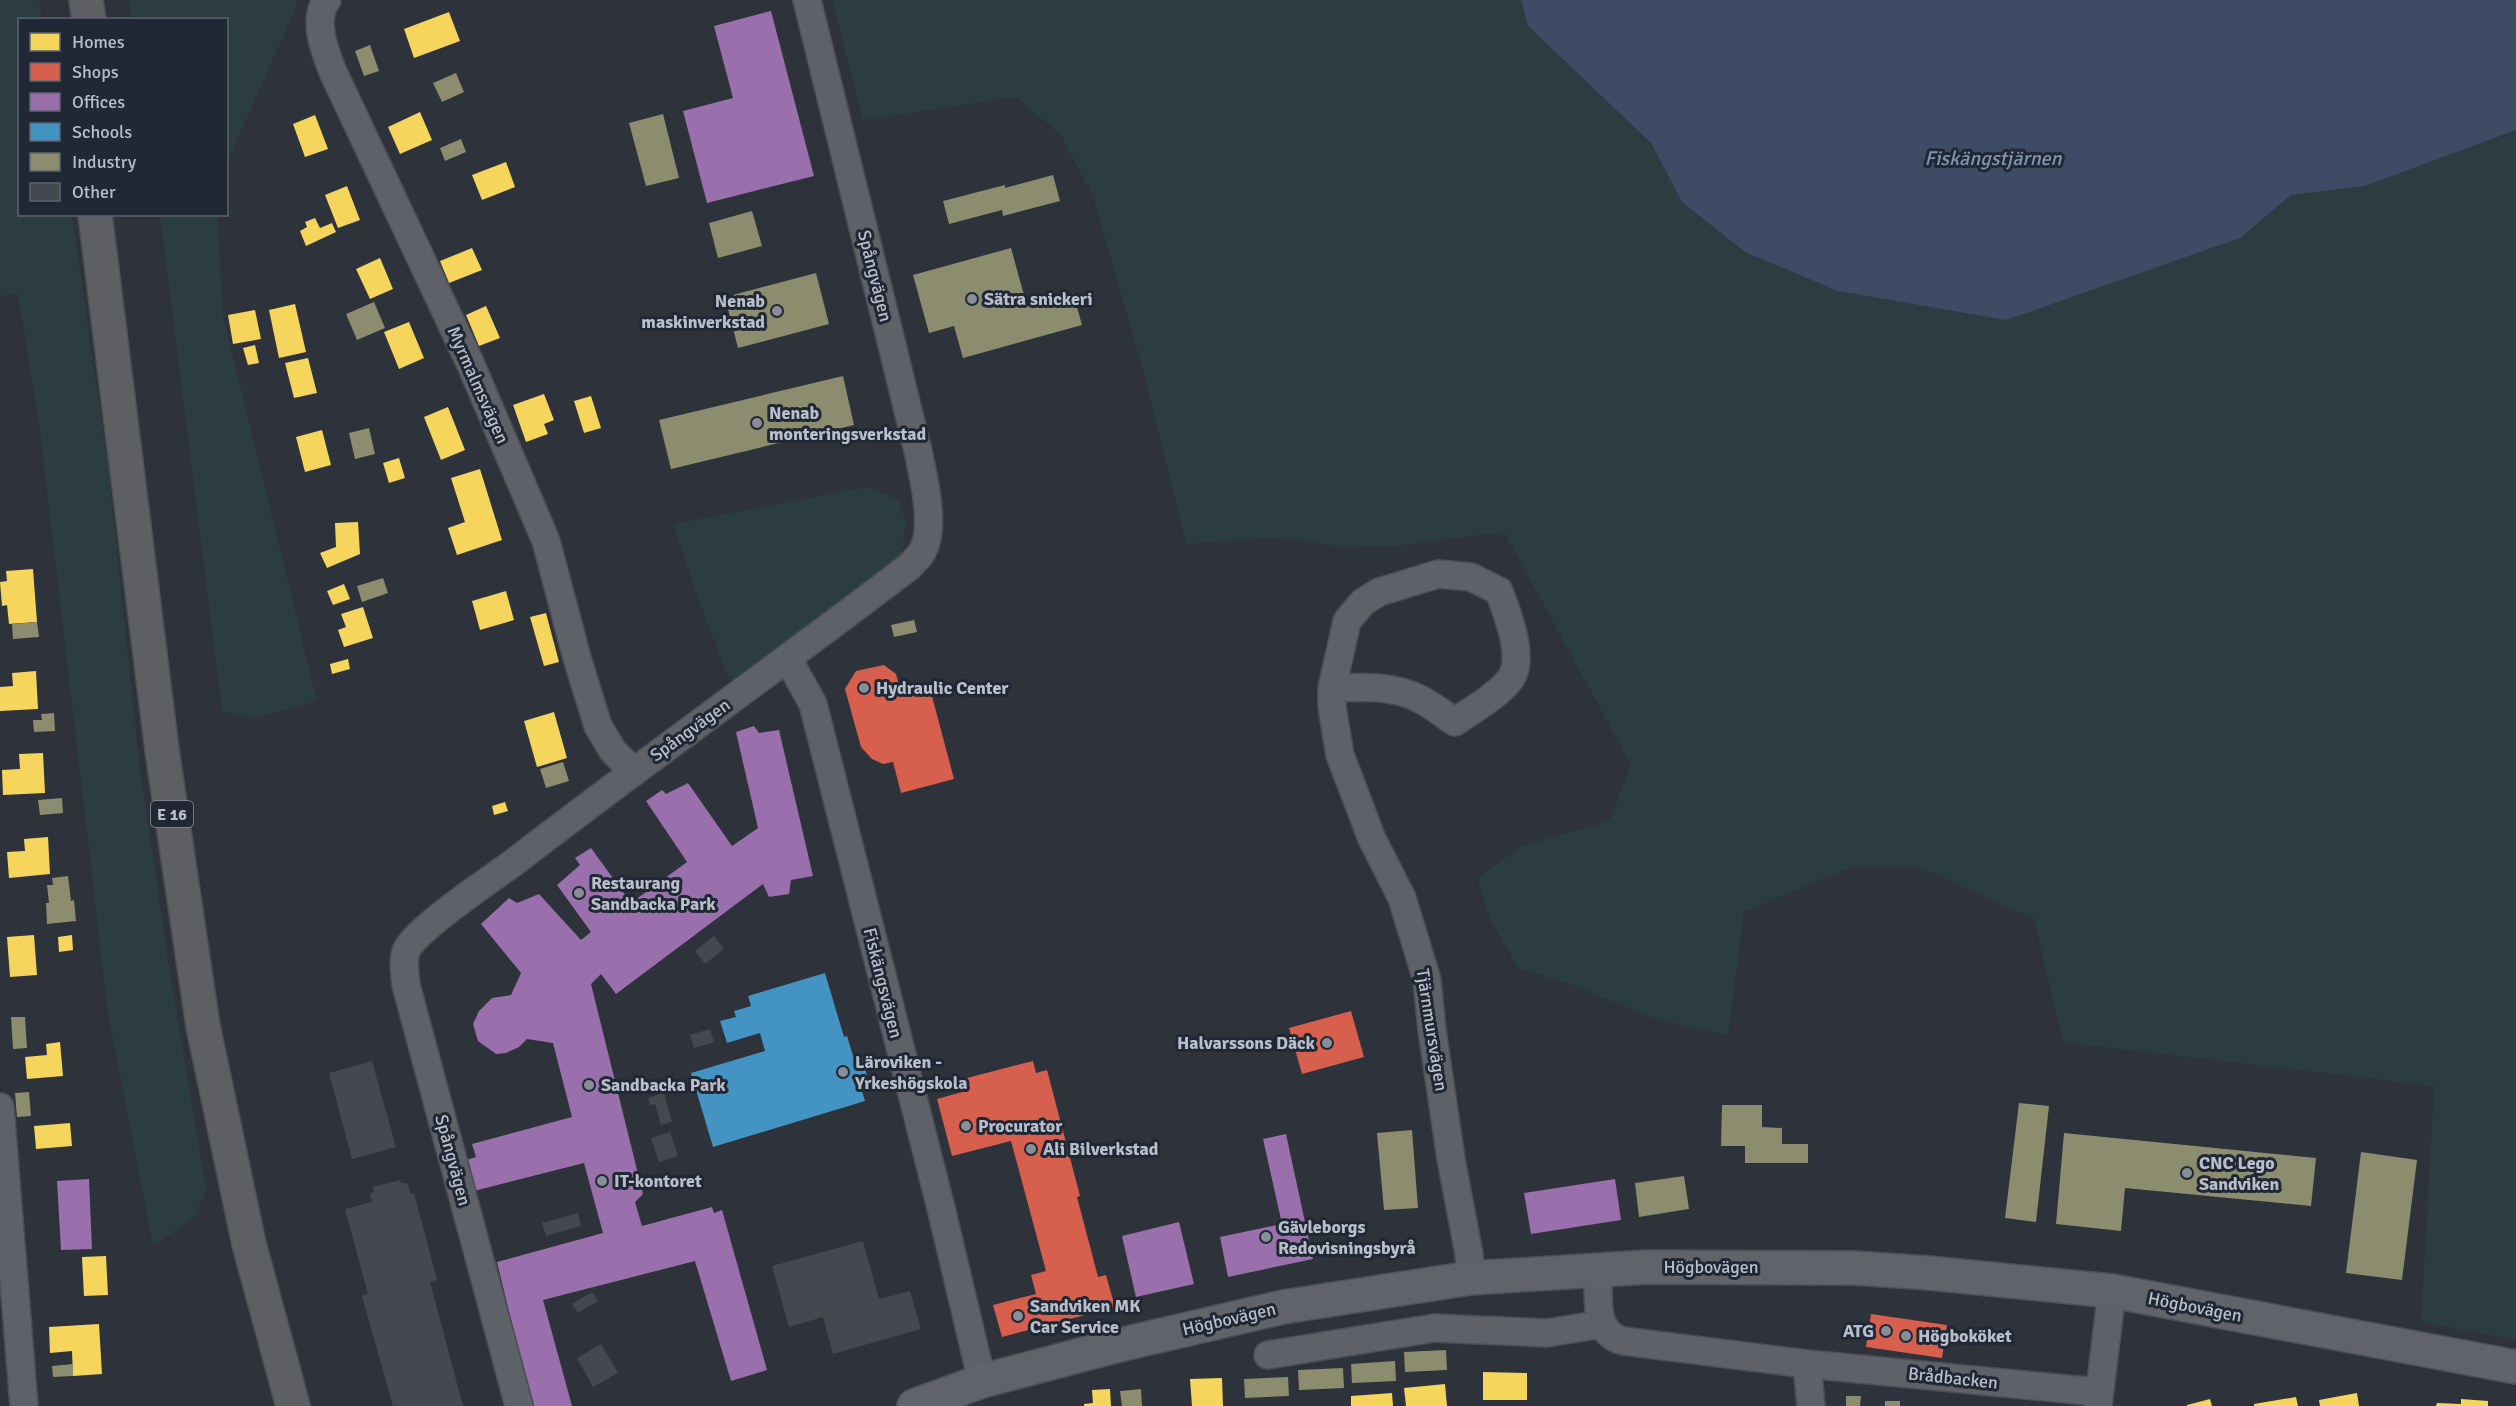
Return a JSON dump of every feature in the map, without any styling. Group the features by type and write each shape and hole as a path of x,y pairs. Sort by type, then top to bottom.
{"highway":[{"path":"64,0 67,18"},
{"path":"86,0 89,18"},
{"name":"E 16","path":"95,216 162,750 203,1026 249,1244 293,1406"},
{"name":"E 16","path":"117,216 184,749 223,1021 269,1241 313,1406"}],"main road":[{"name":"Högbovägen","path":"914,1406 982,1381 1115,1346 1283,1307 1471,1278 1648,1267 1854,1268 2112,1291 2516,1367"}],"street":[{"name":"Myrmalmsvägen","path":"327,0 323,5 320,28 333,72 471,365 546,541 577,658 598,726 613,751 633,771"},
{"name":"Spångvägen","path":"519,1406 406,985 407,949 422,933 633,771 788,659 910,566 922,552 927,536 925,488 919,455 807,0"},
{"name":"Tjärnmursvägen","path":"1332,688 1364,687 1393,690 1419,698 1455,722 1492,695 1512,676 1517,649 1498,591 1471,577 1438,574 1379,592 1363,602 1347,621 1332,688 1332,707 1340,755 1372,839 1402,898 1427,980 1451,1159 1469,1254 1471,1278"},
{"name":"Fiskängsvägen","path":"788,659 813,704 941,1208 982,1381"},
{"path":"0,1107 24,1406"},
{"path":"1268,1355 1434,1328 1547,1333 1602,1324 1599,1314 1598,1270"},
{"path":"2098,1399 2112,1291"},
{"name":"Brådbacken","path":"1602,1324 1614,1338 1623,1341 2098,1399"},
{"path":"1807,1364 1810,1406"}],"shaded area":[{"path":"0,0 39,0 42,18 18,18 18,216 72,216 108,466 140,769 168,960 206,1188 195,1217 153,1246 108,1013 39,422 18,294 0,296"},
{"path":"128,0 297,0 295,10 228,161 228,18 132,18"},
{"path":"832,0 1521,0 1528,26 1651,143 1682,202 2240,238 2291,195 2365,186 2516,130 2516,1340 2421,1322 2434,1086 2063,1042 2034,919 1921,868 1851,867 1744,912 1728,1035 1655,1019 1573,985 1518,968 1491,921 1477,878 1522,846 1609,821 1631,765 1504,532 1396,546 1328,545 1284,537 1186,544 1143,370 1092,194 1060,134 1016,97 863,120"},
{"path":"160,216 217,216 223,315 317,701 255,718 222,711"},
{"path":"867,487 898,499 906,521 902,556 731,684 697,596 673,524"}],"water":[{"name":"Fiskängstjärnen","path":"1521,0 2516,0 2516,130 2365,186 2291,195 2240,238 2006,320 1838,291 1745,252 1682,202 1651,143 1528,26"}],"building: Homes":[{"path":"449,12 460,41 414,58 404,29"},
{"path":"420,112 432,140 400,154 388,127"},
{"path":"315,115 328,149 305,157 293,124"},
{"path":"506,162 515,187 482,200 472,175"},
{"path":"347,186 360,220 338,228 325,195"},
{"path":"315,218 320,228 332,223 336,232 306,246 300,231 307,227 305,222"},
{"path":"472,248 482,270 449,283 440,261"},
{"path":"380,258 393,289 370,299 356,269"},
{"path":"295,304 306,352 279,358 269,310"},
{"path":"486,306 500,338 479,346 466,315"},
{"path":"255,310 261,339 233,344 228,315"},
{"path":"409,322 424,358 399,369 384,332"},
{"path":"255,345 259,363 248,365 243,348"},
{"path":"308,358 317,393 294,398 285,363"},
{"path":"544,394 554,420 544,424 548,434 526,442 513,405"},
{"path":"591,396 601,428 584,433 574,401"},
{"path":"448,407 465,450 441,460 424,417"},
{"path":"322,430 331,465 305,472 296,437"},
{"path":"399,458 405,478 389,483 383,463"},
{"path":"480,469 502,540 457,555 448,528 465,522 451,478"},
{"path":"358,522 360,554 327,568 320,553 336,547 335,523"},
{"path":"33,569 37,622 9,624 7,605 2,606 0,582 7,581 6,571"},
{"path":"344,584 350,599 333,605 327,591"},
{"path":"506,591 514,620 480,630 472,601"},
{"path":"363,607 373,638 344,647 338,630 346,627 341,614"},
{"path":"546,613 559,662 544,666 530,617"},
{"path":"348,659 350,669 332,674 330,664"},
{"path":"36,671 38,709 0,711 0,687 13,686 12,673"},
{"path":"554,712 567,758 537,767 524,721"},
{"path":"43,753 45,793 3,795 2,770 20,769 19,754"},
{"path":"505,802 508,811 494,815 492,806"},
{"path":"48,837 50,874 9,878 7,852 25,851 24,839"},
{"path":"34,935 37,975 10,977 7,937"},
{"path":"72,935 73,950 59,952 58,937"},
{"path":"60,1042 63,1076 27,1079 25,1057 47,1055 46,1044"},
{"path":"70,1123 72,1146 36,1149 34,1126"},
{"path":"106,1256 108,1295 84,1296 82,1257"},
{"path":"99,1324 102,1374 73,1376 72,1351 50,1353 49,1327"},
{"path":"1483,1372 1527,1373 1527,1400 1483,1400"},
{"path":"1222,1378 1223,1406 1192,1406 1190,1379"},
{"path":"1445,1384 1447,1406 1406,1406 1404,1388"},
{"path":"1110,1389 1111,1406 1084,1406 1084,1404 1093,1403 1092,1390"},
{"path":"1392,1393 1393,1406 1351,1406 1351,1396"},
{"path":"2357,1393 2359,1406 2320,1406 2319,1400"},
{"path":"2296,1397 2298,1406 2254,1406 2254,1404"},
{"path":"2210,1399 2212,1406 2187,1406 2187,1405"},
{"path":"2461,1399 2488,1401 2488,1406 2461,1406"},
{"path":"2437,1403 2461,1404 2461,1406 2436,1406"}],"building: Shops":[{"path":"884,665 896,674 901,692 929,685 954,779 901,793 893,762 883,764 872,759 861,747 845,689 856,671"},
{"name":"Halvarssons Däck","path":"1351,1011 1364,1057 1302,1074 1289,1028"},
{"path":"1033,1061 1036,1073 1047,1070 1080,1196 1077,1197 1098,1277 1106,1275 1115,1307 1002,1337 993,1305 1036,1294 1031,1275 1046,1271 1011,1141 952,1156 937,1099 966,1091 963,1079"},
{"name":"Högboköket","path":"1871,1314 1947,1325 1942,1358 1866,1347"}],"building: Offices":[{"path":"771,11 814,176 707,203 683,111 733,98 714,26"},
{"name":"Sandbacka Park","path":"754,726 759,733 779,730 813,876 791,880 789,894 769,897 763,884 616,994 601,974 591,984 643,1194 635,1202 642,1226 712,1207 714,1213 722,1210 767,1370 731,1381 695,1261 543,1300 572,1406 532,1406 497,1262 603,1233 584,1163 474,1191 466,1160 476,1157 472,1144 572,1117 553,1043 527,1039 519,1047 506,1053 496,1054 478,1041 473,1024 479,1011 492,998 511,995 521,973 481,924 509,898 517,903 539,894 581,940 591,932 557,885 580,865 575,858 591,848 631,903 687,862 646,801 662,790 666,794 688,783 732,846 758,828 736,732"},
{"path":"1286,1134 1313,1259 1228,1277 1220,1237 1282,1224 1263,1139"},
{"path":"89,1179 92,1249 61,1250 57,1181"},
{"path":"1615,1179 1621,1220 1531,1234 1524,1193"},
{"path":"1179,1222 1194,1284 1136,1297 1122,1236"}],"building: Schools":[{"path":"825,973 844,1037 847,1036 854,1059 862,1057 868,1080 859,1082 865,1101 713,1147 691,1073 765,1051 760,1033 727,1043 720,1021 736,1017 734,1011 751,1006 748,996"}],"building: Industry":[{"path":"370,45 379,71 364,76 355,51"},
{"path":"456,73 464,92 442,102 433,83"},
{"path":"663,114 679,178 646,186 629,123"},
{"path":"461,139 466,152 445,161 440,148"},
{"path":"1053,175 1060,201 1003,216 1002,210 949,224 943,201"},
{"path":"752,211 762,246 718,258 709,223"},
{"name":"Sätra snickeri","path":"1011,248 1027,306 1073,293 1082,325 963,358 954,326 929,333 913,275"},
{"name":"Nenab maskinverkstad","path":"816,273 829,324 738,348 725,297"},
{"path":"374,302 385,328 357,340 346,314"},
{"name":"Nenab monteringsverkstad","path":"843,376 854,425 671,469 659,420"},
{"path":"369,428 375,454 355,459 349,433"},
{"path":"383,578 388,593 362,602 357,586"},
{"path":"914,620 917,632 894,637 891,625"},
{"path":"37,622 39,637 13,639 12,624"},
{"path":"54,713 55,731 34,732 33,720 42,720 41,714"},
{"path":"563,762 569,781 546,788 540,769"},
{"path":"62,798 63,813 40,815 38,800"},
{"path":"68,876 76,921 47,924 46,903 49,903 47,885 53,885 52,878"},
{"path":"11,1017 25,1017 27,1048 13,1049"},
{"path":"29,1092 31,1116 17,1117 15,1093"},
{"path":"2019,1103 2049,1106 2036,1222 2005,1218"},
{"path":"1722,1105 1762,1105 1762,1127 1782,1128 1782,1144 1808,1144 1808,1163 1745,1163 1745,1146 1721,1146"},
{"path":"1412,1130 1418,1208 1384,1210 1377,1133"},
{"name":"CNC Lego Sandviken","path":"2064,1133 2316,1158 2311,1206 2125,1188 2121,1231 2056,1224"},
{"path":"2361,1152 2417,1160 2402,1280 2346,1273"},
{"path":"1684,1176 1689,1209 1639,1217 1635,1183"},
{"path":"1446,1350 1447,1370 1405,1372 1404,1352"},
{"path":"1395,1361 1396,1381 1352,1383 1351,1364"},
{"path":"73,1364 73,1376 53,1377 52,1366"},
{"path":"1343,1368 1344,1388 1299,1390 1298,1370"},
{"path":"1288,1377 1289,1396 1245,1398 1244,1379"},
{"path":"1141,1389 1142,1406 1122,1406 1120,1391"},
{"path":"1846,1396 1861,1396 1860,1406 1846,1406"},
{"path":"1885,1401 1900,1401 1900,1406 1885,1406"}],"building: Other":[{"path":"714,936 724,949 705,964 695,951"},
{"path":"710,1029 714,1042 694,1048 690,1035"},
{"path":"372,1061 396,1147 352,1159 329,1073"},
{"path":"664,1093 672,1122 661,1125 655,1104 650,1105 648,1098"},
{"path":"670,1132 678,1156 659,1162 651,1138"},
{"path":"400,1180 401,1183 407,1183 411,1194 414,1193 437,1280 430,1282 463,1406 393,1406 362,1296 368,1294 345,1209 372,1202 370,1194 374,1192 373,1187"},
{"path":"578,1213 581,1226 546,1236 542,1223"},
{"path":"863,1241 879,1299 910,1291 921,1329 833,1354 823,1317 789,1327 772,1266"},
{"path":"592,1292 598,1301 578,1313 572,1304"},
{"path":"601,1344 618,1373 593,1387 577,1358"}],"place":[{"name":"Sätra snickeri","path":"972,299"},
{"name":"Nenab maskinverkstad","path":"777,311"},
{"name":"Nenab monteringsverkstad","path":"757,423"},
{"name":"Hydraulic Center","path":"864,688"},
{"name":"Restaurang Sandbacka Park","path":"579,893"},
{"name":"Halvarssons Däck","path":"1327,1043"},
{"name":"Läroviken - Yrkeshögskola","path":"843,1072"},
{"name":"Sandbacka Park","path":"589,1085"},
{"name":"Procurator","path":"966,1126"},
{"name":"Ali Bilverkstad","path":"1031,1149"},
{"name":"CNC Lego Sandviken","path":"2187,1173"},
{"name":"IT-kontoret","path":"602,1181"},
{"name":"Gävleborgs Redovisningsbyrå","path":"1266,1237"},
{"name":"Sandviken MK Car Service","path":"1018,1316"},
{"name":"ATG","path":"1886,1331"},
{"name":"Högboköket","path":"1906,1336"}]}
